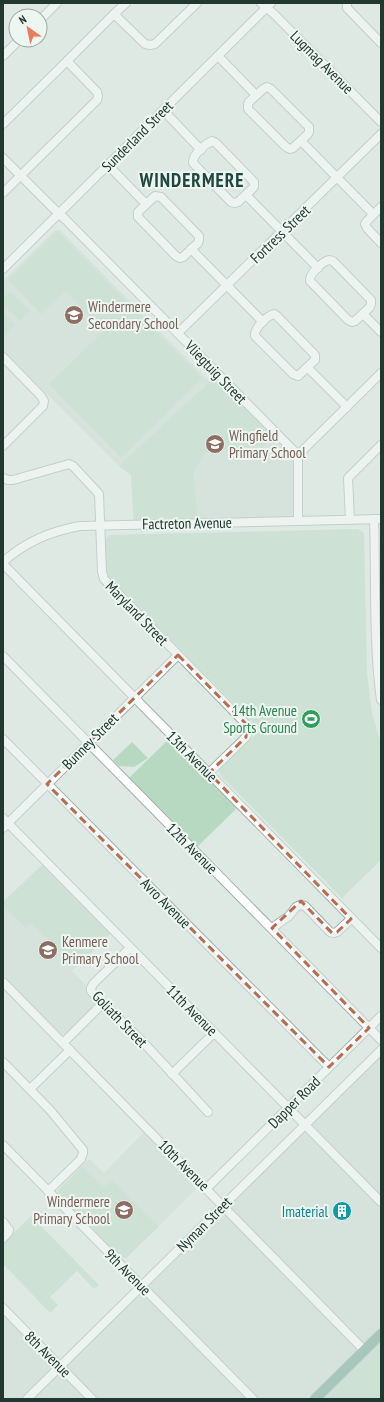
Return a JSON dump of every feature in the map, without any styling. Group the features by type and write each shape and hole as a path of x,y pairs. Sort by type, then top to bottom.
{"main road":[{"path":"315,1399 381,1334"}],"street":[{"path":"48,12 57,3"},
{"path":"3,124 126,3"},
{"path":"114,14 145,44 150,46 155,44 196,3"},
{"path":"348,3 347,8 350,12 381,43"},
{"name":"Sunderland Street","path":"3,269 218,56 266,5"},
{"name":"Lugmag Avenue","path":"266,5 381,122"},
{"path":"3,56 11,48"},
{"path":"218,56 256,95"},
{"path":"3,194 97,100 98,96 95,89 67,61"},
{"path":"264,88 270,88 308,126 309,133 293,148 288,148 249,110 248,103 256,95 264,88"},
{"path":"163,110 201,150"},
{"name":"Fortress Street","path":"178,333 381,134"},
{"path":"301,141 373,214"},
{"path":"209,142 215,142 253,180 254,187 246,195 238,202 231,202 194,163 193,157 209,142"},
{"name":"Vliegtuig Street","path":"3,158 298,455"},
{"path":"108,165 146,204"},
{"path":"246,195 318,268"},
{"path":"154,196 161,197 199,236 198,242 183,257 180,258 176,256 138,217 138,212 146,204 154,196"},
{"path":"381,207 366,222 365,226 381,243"},
{"path":"191,250 263,322"},
{"path":"326,261 332,261 370,299 371,306 355,321 350,321 311,282 310,276 318,268 326,261"},
{"path":"363,314 381,332"},
{"path":"271,315 278,316 315,354 315,360 308,368 300,375 297,376 293,374 255,336 255,330 271,315"},
{"path":"3,446 43,406 44,401 41,396 4,360"},
{"path":"308,368 346,407"},
{"path":"298,521 298,455 381,373"},
{"path":"350,520 348,478 381,446"},
{"name":"Maryland Street","path":"3,478 13,480 66,464 73,466 99,494 102,572 104,579 246,724 248,728 246,737 209,773"},
{"path":"378,519 381,700"},
{"name":"Factreton Avenue","path":"3,563 18,550 46,535 66,528 101,525 378,519"},
{"name":"13th Avenue","path":"3,563 381,948"},
{"name":"Bunney Street","path":"5,823 47,784 178,655"},
{"name":"12th Avenue","path":"3,656 381,1040"},
{"name":"Avro Avenue","path":"3,739 329,1067"},
{"name":"11th Avenue","path":"5,823 381,1202"},
{"path":"272,928 289,916 300,905 305,906 330,932 337,932 351,918"},
{"name":"Goliath Street","path":"130,948 91,986 92,992 208,1112"},
{"name":"10th Avenue","path":"3,982 364,1350"},
{"path":"63,1042 103,1003"},
{"name":"Dapper Road","path":"206,1188 381,1016"},
{"path":"172,1074 214,1033"},
{"path":"30,1089 70,1050"},
{"name":"Nyman Street","path":"27,1399 381,1050"},
{"path":"3,1062 50,1110 81,1146 83,1152 81,1159 48,1191"},
{"name":"9th Avenue","path":"3,1146 253,1399"},
{"path":"3,1222 8,1227 9,1231 3,1238"},
{"name":"8th Avenue","path":"3,1308 92,1399"}],"highlighted area":[{"path":"178,655 247,725 246,737 209,773 351,919 337,932 332,933 301,901 272,928 369,1028 329,1067 47,784"}],"shaded area":[{"path":"55,230 60,230 210,382 218,374 298,455 298,521 134,524 131,475 119,466 3,350 3,281"},
{"name":"Kenmere Primary School","path":"42,865 110,934 72,971 87,986 85,988 96,1000 96,1005 67,1034 61,1034 3,975 3,902"},
{"path":"381,1050 381,1326 306,1399 3,1399 3,1308 60,1366"},
{"name":"Windermere Primary School","path":"144,1132 195,1185 195,1190 126,1258 121,1258 58,1194 58,1190 89,1159 104,1173"}],"green space":[{"name":"Windermere Secondary School","path":"57,231 202,378 121,458 49,384 104,331 65,291 41,314 8,280"},
{"path":"10,292 30,311 20,321 3,305 3,298"},
{"path":"3,312 15,325 5,335 3,333"},
{"path":"218,374 276,433 263,445 205,452 193,473 199,523 134,524 131,475 119,466"},
{"name":"14th Avenue Sports Ground","path":"358,529 364,533 367,673 372,713 381,744 381,860 342,898 220,775 219,770 260,730 106,574 106,539 109,535"},
{"path":"169,739 237,808 196,848 128,779"},
{"path":"132,742 148,758 134,767 119,766 113,760"},
{"path":"42,865 110,934 76,967 31,923 26,928 3,906 3,902"},
{"path":"82,1166 104,1187 112,1180 159,1226 126,1258 121,1258 58,1194 58,1190"},
{"path":"31,1216 99,1285 94,1289 77,1271 50,1297 58,1305 50,1313 3,1264 3,1243"},
{"path":"381,1341 381,1399 323,1399"}],"place":[{"name":"Windermere Secondary School","path":"74,315"},
{"name":"Wingfield Primary School","path":"215,444"},
{"name":"14th Avenue Sports Ground","path":"311,719"},
{"name":"Kenmere Primary School","path":"48,950"},
{"name":"Windermere Primary School","path":"124,1210"},
{"name":"Imaterial","path":"342,1211"}],"district":[{"name":"WINDERMERE","path":"192,180"}]}
